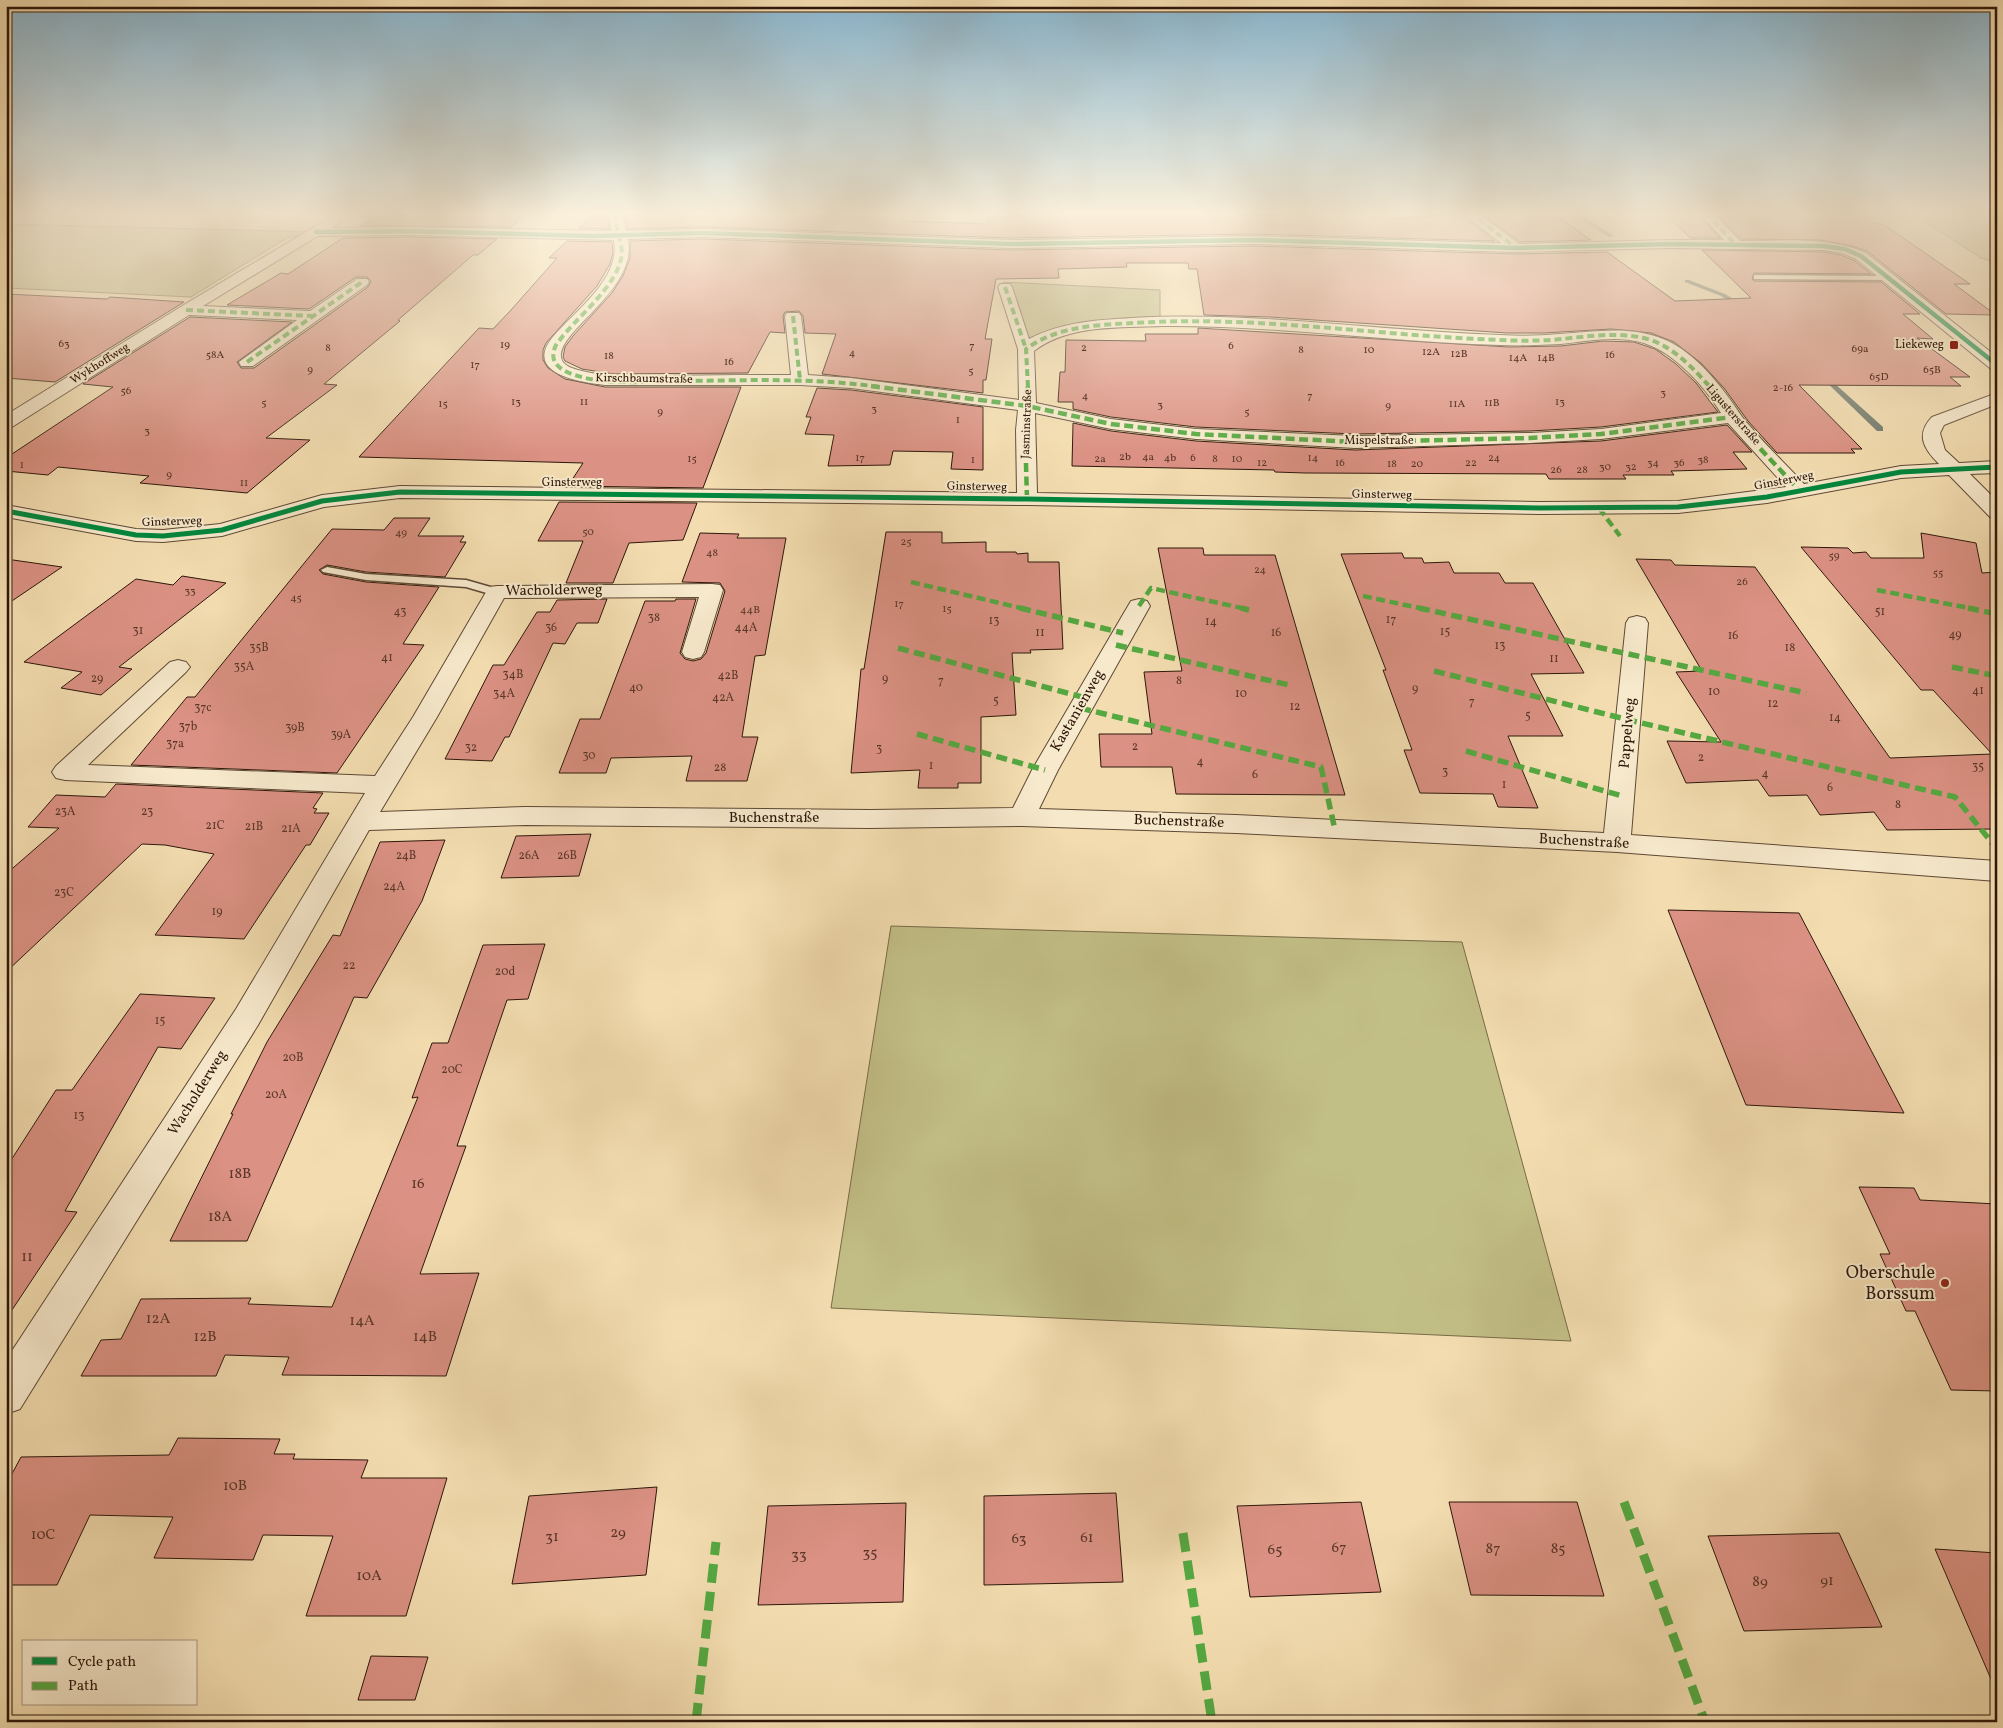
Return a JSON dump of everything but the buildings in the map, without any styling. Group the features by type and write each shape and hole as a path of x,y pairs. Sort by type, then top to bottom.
{"street":[{"name":"Wykhoffweg","path":"6,424 213,294"},
{"path":"247,362 345,294"},
{"name":"Kirschbaumstraße","path":"600,294 552,352 553,360 565,371 596,380 800,380 892,387 1027,406"},
{"name":"Jasminstraße","path":"1008,294 1016,330 1026,349 1028,390 1025,430 1027,499"},
{"path":"1909,294 1997,365"},
{"path":"186,310 313,316"},
{"path":"793,316 800,380"},
{"name":"Ligusterstraße","path":"1026,349 1032,343 1053,333 1091,326 1172,320 1225,320 1497,340 1557,339 1628,334 1662,344 1678,356 1720,397 1732,418 1799,490"},
{"path":"1997,398 1947,416 1932,426 1930,432 1932,443 1939,454 1997,513"},
{"name":"Mispelstraße","path":"1027,406 1111,424 1196,434 1355,442 1530,438 1601,434 1732,418"},
{"name":"Ginsterweg","path":"6,511 136,535 163,536 222,530 322,501 360,495 400,492 1027,499 1540,508 1678,507 1768,497 1901,472 1997,467"},
{"name":"Wacholderweg","path":"6,1396 247,1017 382,785 426,717 497,592 712,590 693,652"},
{"name":"Kastanienweg","path":"1022,818 1045,770 1139,606"},
{"name":"Pappelweg","path":"1617,843 1637,623"},
{"path":"178,667 65,772 382,785"},
{"name":"Buchenstraße","path":"361,821 525,816 861,819 1022,818 1236,824 1617,843 1997,871"}],"lane":[{"path":"327,570 366,577 466,584 497,592"}],"shaded area":[{"path":"122,294 196,294 191,297"},
{"path":"1008,294 1160,294 1160,321 1091,326 1026,349"},
{"path":"891,926 1462,942 1571,1341 831,1308"}],"waterway":[{"path":"1720,294 1742,306"},
{"path":"1822,375 1880,429"}],"marked path":[{"path":"247,362 345,294"},
{"path":"601,294 566,332 553,351 553,360 558,367 579,376 623,381 800,380 851,383 1027,406 1111,424 1196,434 1355,442 1530,438 1601,434 1732,417"},
{"path":"1007,294 1019,334 1026,349"},
{"path":"186,310 313,316"},
{"path":"793,316 800,380"},
{"path":"1027,499 1025,430 1028,390 1026,349 1035,342 1067,330 1102,325 1162,321 1257,323 1495,340 1610,335 1634,336 1647,339 1667,347 1699,375 1721,399 1740,427 1799,490"},
{"path":"1599,508 1620,536"},
{"path":"911,582 1123,633"},
{"path":"1139,606 1151,588 1249,610"},
{"path":"1877,590 1997,614"},
{"path":"1363,596 1806,693"},
{"path":"1116,645 1289,685"},
{"path":"898,648 1086,698"},
{"path":"1952,667 1997,676"},
{"path":"1434,671 1629,720 1955,797 1997,849"},
{"path":"1080,708 1321,767 1335,830"},
{"path":"917,734 1045,770"},
{"path":"1466,751 1622,796"},
{"path":"1624,1502 1705,1722"},
{"path":"1183,1533 1212,1722"},
{"path":"696,1722 716,1542"}],"cycle path":[{"path":"1908,294 1997,365"},
{"path":"6,511 136,535 163,536 222,530 322,501 400,492 1027,499 1540,508 1678,507 1767,497 1901,472 1997,467"}],"place":[{"name":"Liekeweg","path":"1954,345"},
{"name":"Oberschule Borssum","path":"1945,1283"}]}
